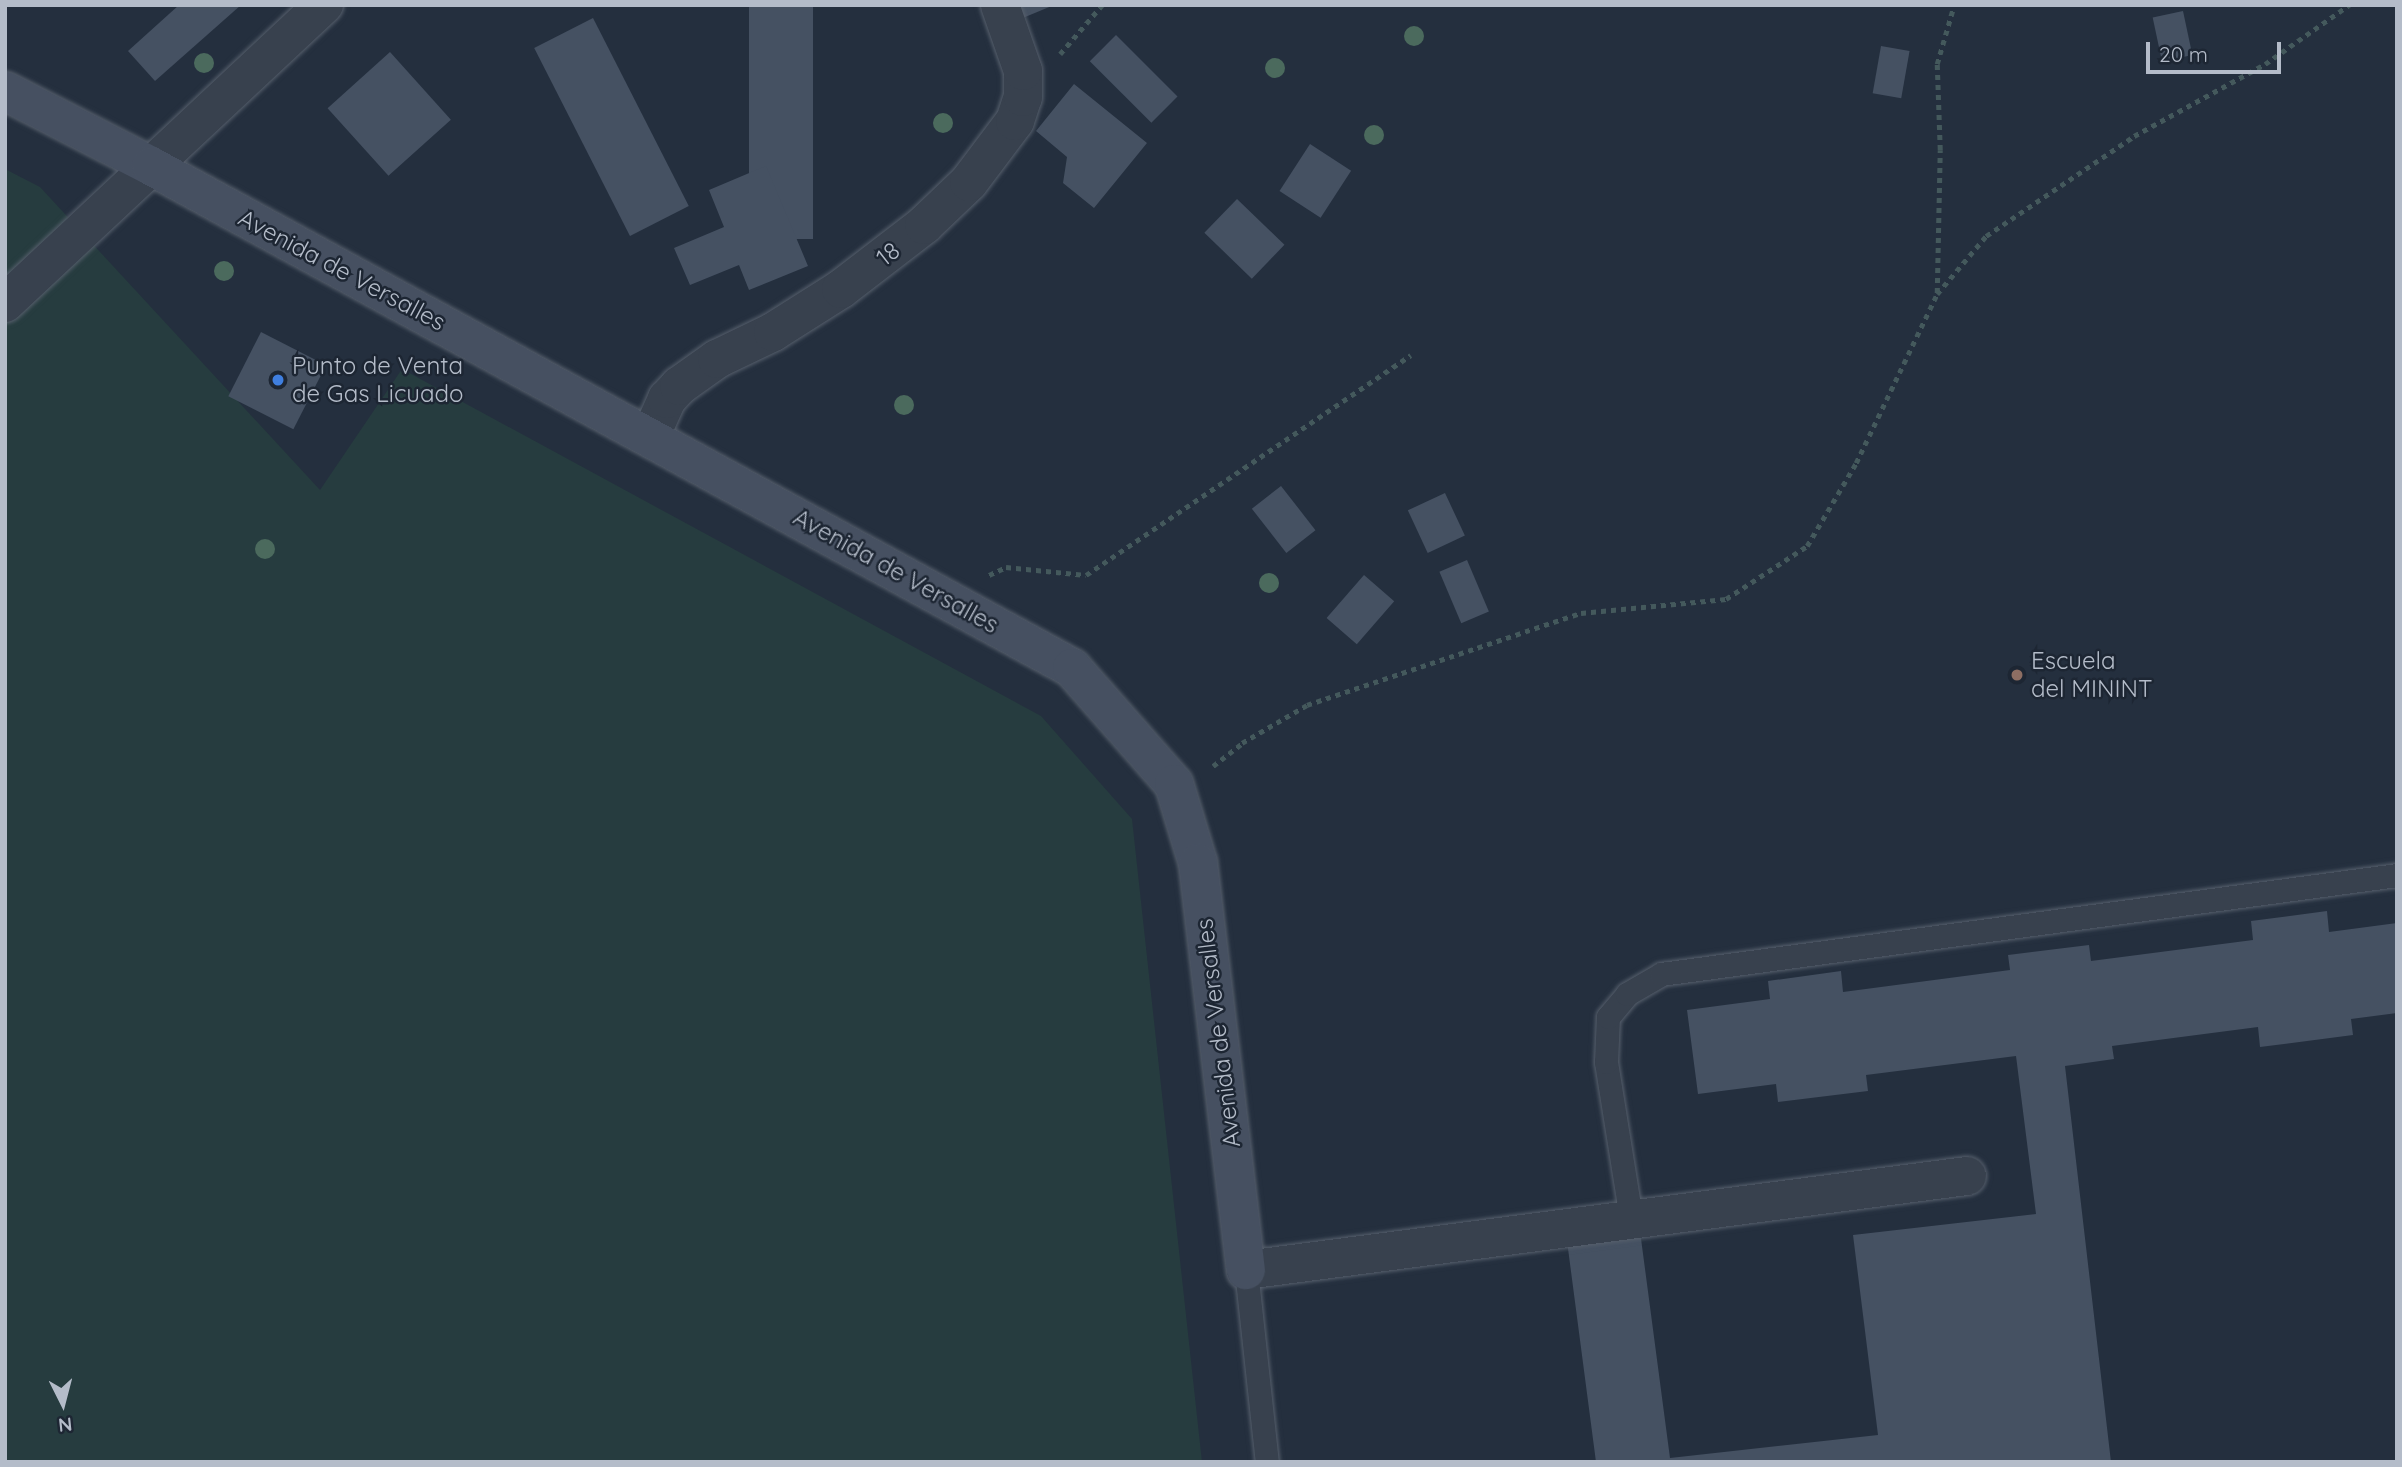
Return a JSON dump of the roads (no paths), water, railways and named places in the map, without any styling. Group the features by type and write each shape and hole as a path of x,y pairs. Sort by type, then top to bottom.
{"street":[{"path":"5,303 324,5"},
{"name":"18","path":"650,436 667,399 679,386 718,359 801,315 881,261 924,225 986,160 1015,121 1023,97 1023,71 1000,5"},
{"name":"Avenida de Versalles","path":"5,91 150,166 650,436 1072,668 1174,784 1198,863 1246,1270"},
{"path":"1246,1270 1967,1176"}],"lane":[{"path":"1631,1218 1606,1062 1608,1017 1628,993 1661,974 2397,875"},
{"path":"1246,1270 1267,1462"}],"place":[{"name":"Punto de Venta de Gas Licuado","path":"278,380"},
{"name":"Escuela del MININT","path":"2017,675"}]}
